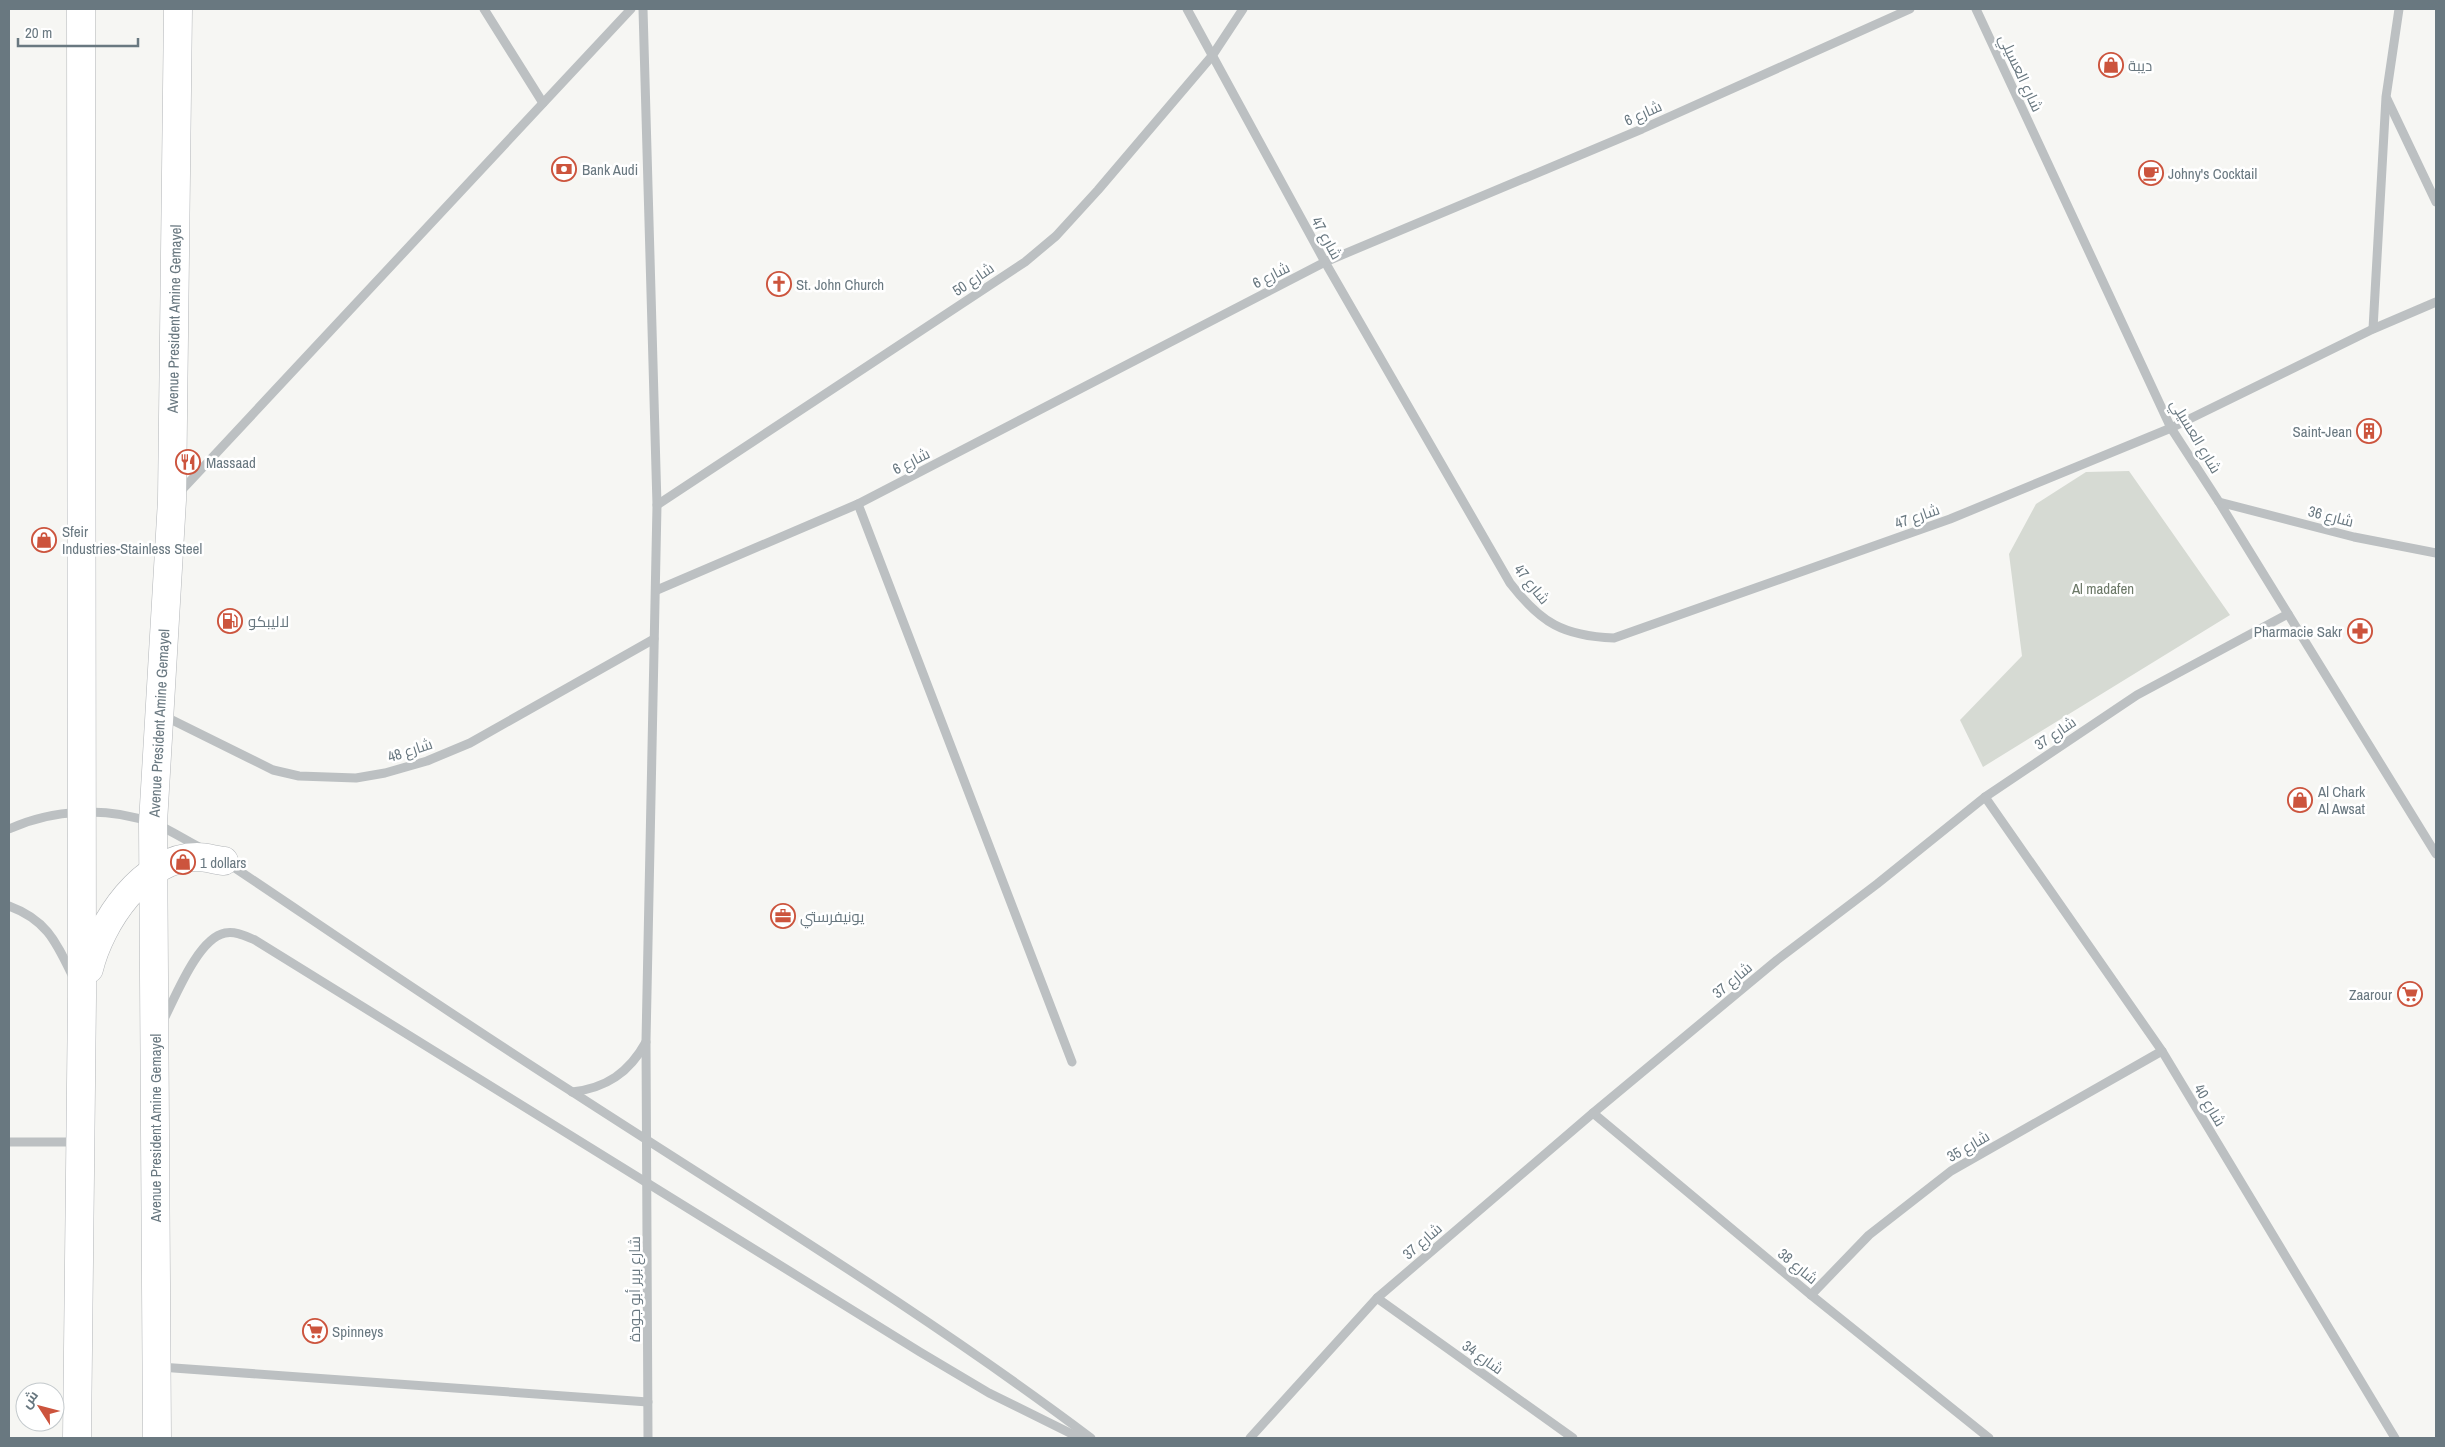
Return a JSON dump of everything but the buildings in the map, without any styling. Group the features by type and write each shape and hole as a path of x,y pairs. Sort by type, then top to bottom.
{"highway":[{"path":"77,1438 82,997 80,812 81,9"},
{"name":"Avenue President Amine Gemayel","path":"157,1438 155,869 153,823 172,500 178,9"},
{"path":"82,997 98,939 107,922 121,904 155,869 196,857 224,861"}],"street":[{"path":"484,9 543,103"},
{"path":"172,500 631,9"},
{"name":"شارع بربر أبو جودة","path":"643,9 657,506 657,590 654,639 646,1041 648,1438"},
{"name":"شارع 47","path":"1187,9 1325,262 1510,584 1534,612 1562,629 1580,634 1614,638 1950,519 2171,428 2373,329 2436,302"},
{"name":"شارع 50","path":"657,506 1025,262 1056,236 1212,56 1243,9"},
{"name":"شارع 6","path":"657,590 858,504 1325,262 1642,129 1910,9"},
{"name":"شارع العسيلي","path":"1976,9 2171,428 2219,502 2436,854"},
{"path":"2373,329 2386,97 2399,9"},
{"path":"2386,97 2436,202"},
{"name":"شارع 36","path":"2219,502 2354,537 2436,554"},
{"path":"858,504 1072,1062"},
{"name":"شارع 37","path":"1250,1438 1377,1298 1593,1113 1777,960 1877,884 1985,797 2137,695 2288,614"},
{"name":"شارع 48","path":"159,713 273,770 299,776 356,778 385,773 427,761 470,743 654,639"},
{"name":"شارع 40","path":"1985,797 2162,1051 2395,1438"},
{"path":"9,829 50,815 80,812 117,814 153,823 224,861 572,1092 862,1277 1019,1384 1091,1438"},
{"path":"9,906 30,914 53,938 82,997"},
{"path":"155,1037 200,951 210,939 225,933 241,934 255,940 648,1184 982,1388 1080,1438"},
{"path":"572,1092 591,1090 625,1072 638,1058 646,1041"},
{"name":"شارع 35","path":"1811,1295 1868,1235 1951,1171 2162,1051"},
{"name":"شارع 38","path":"1593,1113 1811,1295 1989,1438"},
{"path":"9,1142 81,1142"},
{"name":"شارع 34","path":"1377,1298 1573,1438"},
{"path":"156,1367 648,1402"}],"green space":[{"name":"Al madafen","path":"2129,471 2230,615 1983,767 1960,720 2022,656 2009,554 2036,504 2086,472"}],"place":[{"name":"ديبة","path":"2111,65"},
{"name":"Bank Audi","path":"564,169"},
{"name":"Johny's Cocktail","path":"2151,173"},
{"name":"St. John Church","path":"779,284"},
{"name":"Saint-Jean","path":"2369,431"},
{"name":"Massaad","path":"188,462"},
{"name":"Sfeir Industries-Stainless Steel","path":"44,540"},
{"name":"لاليبكو","path":"230,621"},
{"name":"Pharmacie Sakr","path":"2360,631"},
{"name":"Al Chark Al Awsat","path":"2300,800"},
{"name":"1 dollars","path":"183,862"},
{"name":"يونيفرستي","path":"783,916"},
{"name":"Zaarour","path":"2410,994"},
{"name":"Spinneys","path":"315,1331"}]}
